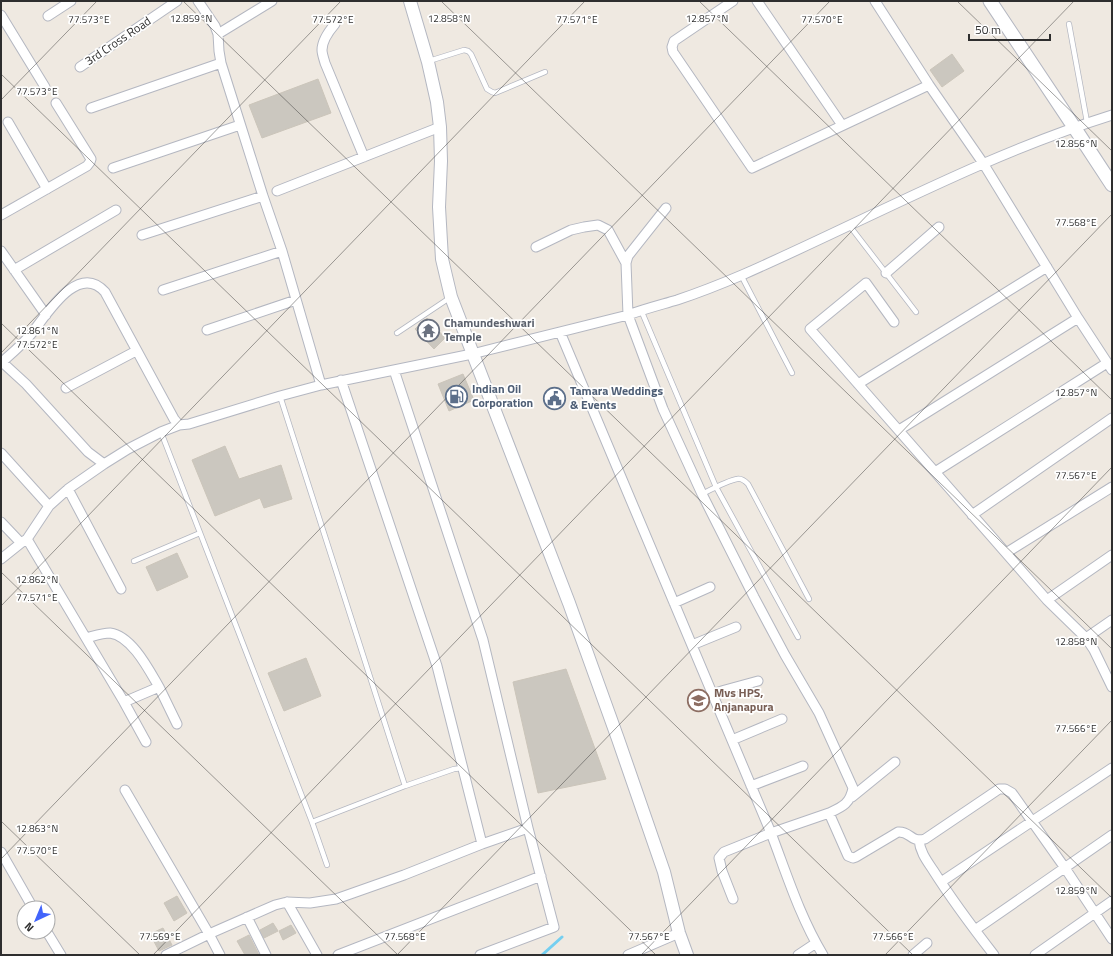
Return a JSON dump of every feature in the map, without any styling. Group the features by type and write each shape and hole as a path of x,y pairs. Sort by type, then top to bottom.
{"main road":[{"path":"990,1 1112,185"}],"street":[{"path":"48,16 70,1"},
{"name":"3rd Cross Road","path":"80,67 177,1"},
{"path":"198,1 215,26 218,34 221,63 282,251 321,385"},
{"path":"218,34 272,1"},
{"path":"410,1 428,62 437,102 440,127 441,161 439,207 442,259 451,297 569,603 618,739 664,872 679,933 687,955"},
{"path":"733,1 674,41 672,52 752,168 929,85"},
{"path":"757,1 842,125"},
{"path":"874,1 929,85 983,163 1109,366 935,472"},
{"path":"1,15 45,87"},
{"path":"335,24 327,35 322,51 325,63 364,157"},
{"path":"90,108 221,63"},
{"path":"1,215 88,166 90,162 91,159 56,103"},
{"path":"1,559 24,541 49,506 68,489 128,449 161,432 179,425 190,424 280,396 340,380 472,354 628,315 678,300 741,275 983,163 1087,122 1112,115"},
{"path":"8,122 47,189"},
{"path":"113,168 240,125"},
{"path":"277,191 440,127"},
{"path":"142,235 263,196"},
{"path":"666,208 628,256 626,263 628,315 663,409 702,494 785,655 820,713 853,788 852,797"},
{"path":"14,270 116,210"},
{"path":"536,247 571,230 598,225 608,230 626,263"},
{"path":"886,273 939,227"},
{"path":"1,251 46,315"},
{"path":"163,290 282,251"},
{"path":"858,384 1047,267"},
{"path":"104,464 88,452 26,384 1,363 30,335 70,289 79,283 86,282 94,284 100,287 104,292 174,419 179,425"},
{"path":"894,322 866,283 810,329 1047,600 1086,638 1094,650 1112,687"},
{"path":"207,330 296,300"},
{"path":"899,430 1078,318"},
{"path":"560,332 771,833 803,918 823,955"},
{"path":"66,388 136,351"},
{"path":"394,370 483,640 528,828 554,927 480,955"},
{"path":"340,380 437,666 482,844"},
{"path":"972,515 1112,418"},
{"path":"1,453 49,506"},
{"path":"1006,553 1112,488"},
{"path":"68,489 121,588"},
{"path":"1,522 24,541 86,638 146,742"},
{"path":"1047,600 1112,555"},
{"path":"674,603 710,587"},
{"path":"1086,638 1112,620"},
{"path":"692,645 736,627"},
{"path":"86,638 112,633 124,638 144,660 177,724"},
{"path":"712,694 758,681"},
{"path":"124,702 159,687"},
{"path":"732,740 782,719"},
{"path":"732,899 719,858 724,852 845,806 852,797 894,762"},
{"path":"751,786 803,766"},
{"path":"941,882 1112,768"},
{"path":"829,813 848,856 856,858 898,832 906,832 919,840 925,839 999,788 1005,789 1012,793 1032,821 1112,939"},
{"path":"125,790 220,955"},
{"path":"166,955 275,905 287,902 310,903 336,899 528,828"},
{"path":"975,930 1112,835"},
{"path":"919,840 920,847 941,882 994,955"},
{"path":"1,852 28,900"},
{"path":"338,955 541,876"},
{"path":"1035,955 1112,901"},
{"path":"287,902 317,955"},
{"path":"247,917 266,955"},
{"path":"628,955 679,933"},
{"path":"52,940 60,955"},
{"path":"913,955 927,943"},
{"path":"798,955 816,944"}],"lane":[{"path":"1069,24 1087,122"},
{"path":"428,62 464,50 468,51 471,54 487,89 495,93 545,72"},
{"path":"849,225 916,312"},
{"path":"741,275 792,373"},
{"path":"397,333 451,297"},
{"path":"641,310 716,487 798,637"},
{"path":"280,396 405,786"},
{"path":"161,432 312,822 327,865"},
{"path":"702,494 738,479 744,480 748,484 809,599"},
{"path":"134,561 200,533"},
{"path":"312,822 405,786 454,769 463,768"}],"building":[{"path":"952,54 964,71 942,87 930,70"},
{"path":"318,79 331,113 262,138 249,105"},
{"path":"427,318 445,338 434,349 415,329"},
{"path":"463,374 474,400 449,411 438,384"},
{"path":"225,446 239,479 281,465 292,499 264,508 260,498 215,516 192,460"},
{"path":"177,553 188,577 157,591 146,567"},
{"path":"306,658 321,696 284,711 268,673"},
{"path":"566,669 606,779 538,793 513,682"},
{"path":"177,896 187,913 174,921 164,903"},
{"path":"273,923 278,931 264,938 260,930"},
{"path":"291,925 296,933 283,940 279,931"},
{"path":"163,928 172,945 159,951 150,934"},
{"path":"249,935 259,955 245,955 237,941"}],"waterway":[{"path":"542,955 562,937"}],"place":[{"name":"Chamundeshwari Temple","path":"428,330"},
{"name":"Indian Oil Corporation","path":"457,396"},
{"name":"Tamara Weddings & Events","path":"554,398"},
{"name":"Mvs HPS, Anjanapura","path":"698,700"}]}
